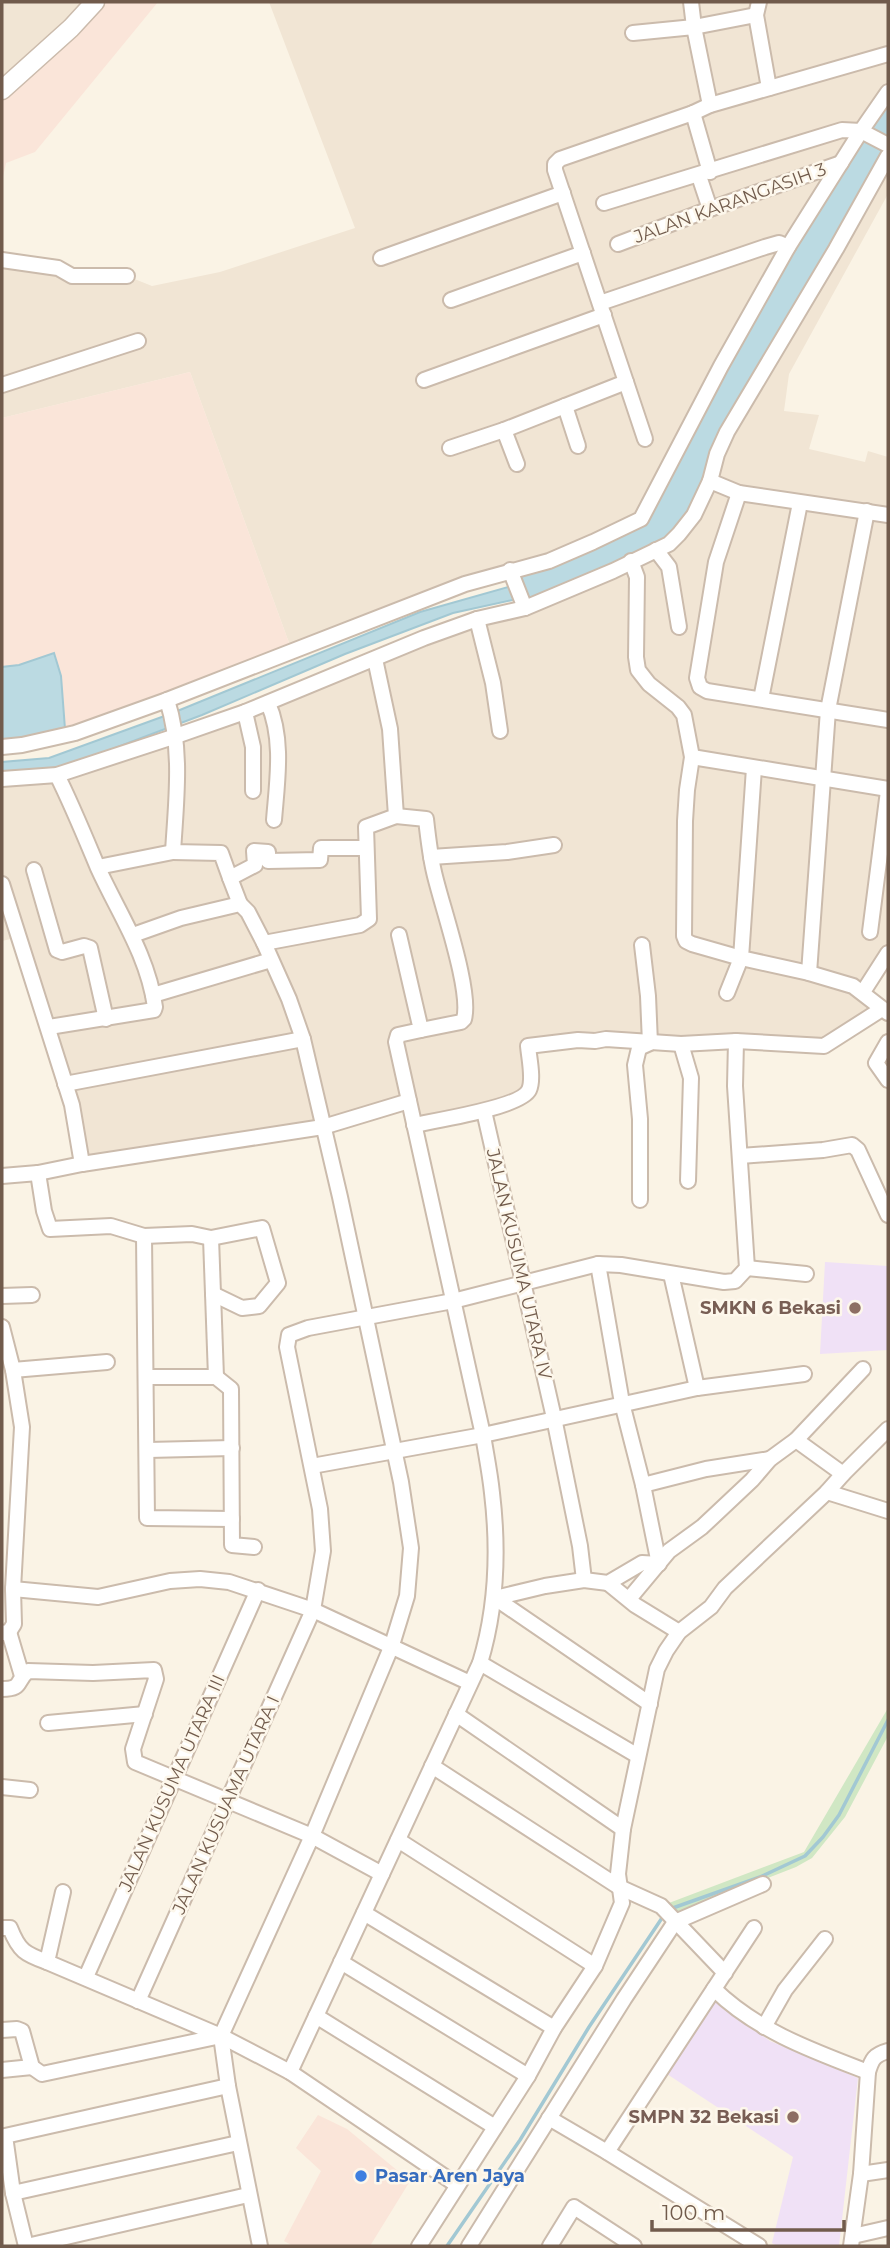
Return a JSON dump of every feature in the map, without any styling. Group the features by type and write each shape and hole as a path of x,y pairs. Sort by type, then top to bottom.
{"street":[{"path":"2,90 71,28 95,2"},
{"path":"691,2 710,105"},
{"path":"633,33 694,27 758,8 769,88"},
{"path":"645,439 555,164 560,159 710,105 888,54"},
{"path":"2,747 75,733 169,705 411,604 510,570 550,561 641,519 721,366 788,247 888,92"},
{"path":"693,113 710,209"},
{"path":"604,204 842,130 861,131 888,145"},
{"path":"2,779 57,775 245,712 424,638 477,620 525,608 669,544 694,515 710,481 717,454 727,432 888,156"},
{"name":"JALAN KARANGASIH 3","path":"618,244 841,163"},
{"path":"381,258 563,193"},
{"path":"424,380 773,244 779,243 788,247"},
{"path":"451,300 583,253"},
{"path":"2,260 58,268 72,276 127,276"},
{"path":"2,385 138,341"},
{"path":"450,448 505,430 626,382"},
{"path":"565,406 578,446"},
{"path":"505,430 517,464"},
{"path":"710,481 739,492 888,515"},
{"path":"739,492 716,562 697,678 700,687 706,691 888,720"},
{"path":"761,699 800,503"},
{"path":"809,973 828,710 867,511"},
{"path":"656,551 669,567 678,627"},
{"path":"414,1125 484,1111 523,1098 530,1085 528,1046 606,1039 681,1044 736,1041 824,1046 885,1011 853,986 692,944 684,936 685,821 692,757 684,715 649,684 638,670 637,577 631,561"},
{"path":"510,570 525,608"},
{"path":"477,620 493,683 500,732"},
{"path":"375,659 390,729 396,816"},
{"path":"268,703 276,729 277,748 274,820"},
{"path":"169,705 176,736 177,760 173,852"},
{"path":"245,712 250,724 253,747 253,790"},
{"path":"692,757 888,790 870,932"},
{"path":"727,993 741,958 754,768"},
{"path":"48,1027 106,1019 154,1010 155,1007 133,935 98,867 57,775"},
{"path":"264,943 365,923 370,915 366,827 396,816 426,819 431,857 461,975 466,1012 461,1021 398,1035 396,1038 483,1434 492,1489 497,1563 495,1598 480,1663 290,2072"},
{"path":"431,857 506,852 554,845"},
{"path":"230,877 255,865 254,851 268,852 268,861 320,860 321,848 366,848"},
{"path":"98,867 173,852 221,853 240,904 248,912 264,943 303,1039 401,1482 411,1548 407,1596 392,1646 312,1836 221,2036 238,2143 260,2246"},
{"path":"34,870 57,950 62,952 90,947 106,1019"},
{"path":"2,884 65,1084 82,1164"},
{"path":"133,935 181,918 240,904"},
{"path":"399,935 421,1030"},
{"path":"642,945 650,1043"},
{"path":"863,992 888,953"},
{"path":"153,995 271,960"},
{"path":"65,1084 303,1039"},
{"path":"364,1317 453,1301 598,1264 621,1265 724,1282 734,1281 747,1268 735,1086 736,1041"},
{"path":"888,1042 876,1063 888,1080"},
{"path":"640,1200 640,1119 635,1065 639,1048 650,1043"},
{"path":"681,1044 691,1078 688,1181"},
{"path":"2,1176 38,1173 323,1127 409,1101"},
{"name":"JALAN KUSUMA UTARA IV","path":"484,1111 554,1418 580,1546 584,1580"},
{"path":"740,1156 823,1150 852,1145 858,1150 888,1215"},
{"path":"38,1173 44,1211 50,1228 111,1226 144,1236 192,1234 211,1238 262,1228 278,1283 259,1306 242,1308 213,1294"},
{"path":"144,1236 148,1518 232,1519"},
{"path":"211,1238 216,1377"},
{"path":"598,1264 622,1403 659,1563"},
{"path":"747,1268 806,1274"},
{"path":"671,1274 697,1388"},
{"path":"2,1296 32,1295"},
{"name":"JALAN KUSUAMA UTARA I","path":"138,2001 313,1610 323,1550 320,1509 287,1347 289,1335 307,1328 364,1317"},
{"path":"2,1327 4,1347 13,1370 22,1427 13,1589 14,1624 5,1633 22,1676"},
{"path":"13,1370 107,1362"},
{"path":"629,1599 669,1551 702,1527 752,1480 770,1459 796,1440 863,1369"},
{"path":"312,1466 483,1434 697,1388 804,1374"},
{"path":"146,1377 216,1377 231,1389 232,1545 254,1547"},
{"path":"419,2246 595,1966 622,1903 618,1867 623,1829 657,1669 666,1651 679,1632 711,1607 725,1588 827,1492 888,1429"},
{"path":"796,1440 843,1474"},
{"path":"148,1450 232,1448"},
{"path":"643,1485 706,1469 770,1459"},
{"path":"827,1492 888,1511"},
{"path":"608,1583 642,1563 659,1563"},
{"path":"13,1589 98,1597 154,1583 200,1579 229,1581 313,1610 470,1683"},
{"path":"495,1598 584,1580 608,1583 679,1632"},
{"name":"JALAN KUSUMA UTARA III","path":"86,1977 258,1590"},
{"path":"495,1598 650,1704"},
{"path":"480,1663 638,1756"},
{"path":"2,1689 14,1689 28,1671 109,1672 151,1668 156,1673 156,1679 132,1749 135,1762 312,1836 382,1874"},
{"path":"48,1723 145,1714"},
{"path":"456,1714 623,1829"},
{"path":"432,1766 619,1887 669,1914 725,1972"},
{"path":"2,1787 30,1790"},
{"path":"398,1840 595,1966"},
{"path":"469,2246 549,2118 669,1914 763,1884"},
{"path":"47,1962 63,1892"},
{"path":"364,1913 554,2028"},
{"path":"2,1928 10,1928 16,1944 26,1954 221,2036 290,2072 457,2185"},
{"path":"607,2152 754,1928"},
{"path":"764,2027 785,1990 825,1939"},
{"path":"341,1962 528,2076"},
{"path":"714,1989 776,2036 868,2072"},
{"path":"316,2016 495,2127"},
{"path":"2,2030 22,2031 32,2067 37,2072 47,2073 221,2036"},
{"path":"888,2051 871,2060 868,2072 861,2174 852,2241 888,2228"},
{"path":"2,2070 32,2067"},
{"path":"228,2086 3,2132 13,2193 27,2246 248,2195"},
{"path":"549,2118 759,2246"},
{"path":"13,2193 238,2143"},
{"path":"861,2174 888,2170"},
{"path":"550,2246 574,2207 632,2246"}],"shaded area":[{"path":"2,2 95,2 2,90"},
{"path":"95,2 158,2 35,152 6,163 2,181 2,90"},
{"path":"269,2 888,2 888,92 641,519 593,542 292,651 190,372 2,418 2,260 127,276 152,286 220,272 355,228"},
{"path":"888,156 888,194 789,374 784,411 819,415 809,449 865,462 868,451 888,457 888,953 863,991 882,1009 824,1046 736,1041 529,1046 528,1093 414,1125 409,1102 323,1127 82,1164 19,937 2,941 2,779 57,775 510,613 717,454"},
{"path":"190,372 292,651 82,730 65,729 61,676 54,654 19,665 2,667 2,418"},
{"name":"SMKN 6 Bekasi","path":"825,1262 888,1266 888,1350 820,1354"},
{"name":"SMPN 32 Bekasi","path":"714,2001 770,2041 858,2078 839,2246 777,2246 772,2243 793,2157 667,2074"},
{"name":"Pasar Aren Jaya","path":"318,2115 347,2129 410,2181 370,2246 293,2246 284,2241 321,2171 296,2148"}],"green space":[{"path":"888,1708 888,1736 845,1817 812,1858 796,1867 670,1916 661,1906 804,1852"}],"water":[{"path":"888,92 888,156 805,301 679,534 525,608 510,570 641,519 730,350"},
{"path":"512,586 517,599 453,613 86,759 51,771 2,773 2,762 49,758 170,714 420,612"},
{"path":"54,653 61,676 65,729 2,747 2,667 19,665"}],"waterway":[{"path":"670,1909 760,1877 805,1856 839,1815 888,1720"},
{"path":"447,2246 520,2140 589,2027 664,1915"}],"place":[{"name":"SMKN 6 Bekasi","path":"855,1308"},
{"name":"SMPN 32 Bekasi","path":"793,2117"},
{"name":"Pasar Aren Jaya","path":"361,2176"}]}
